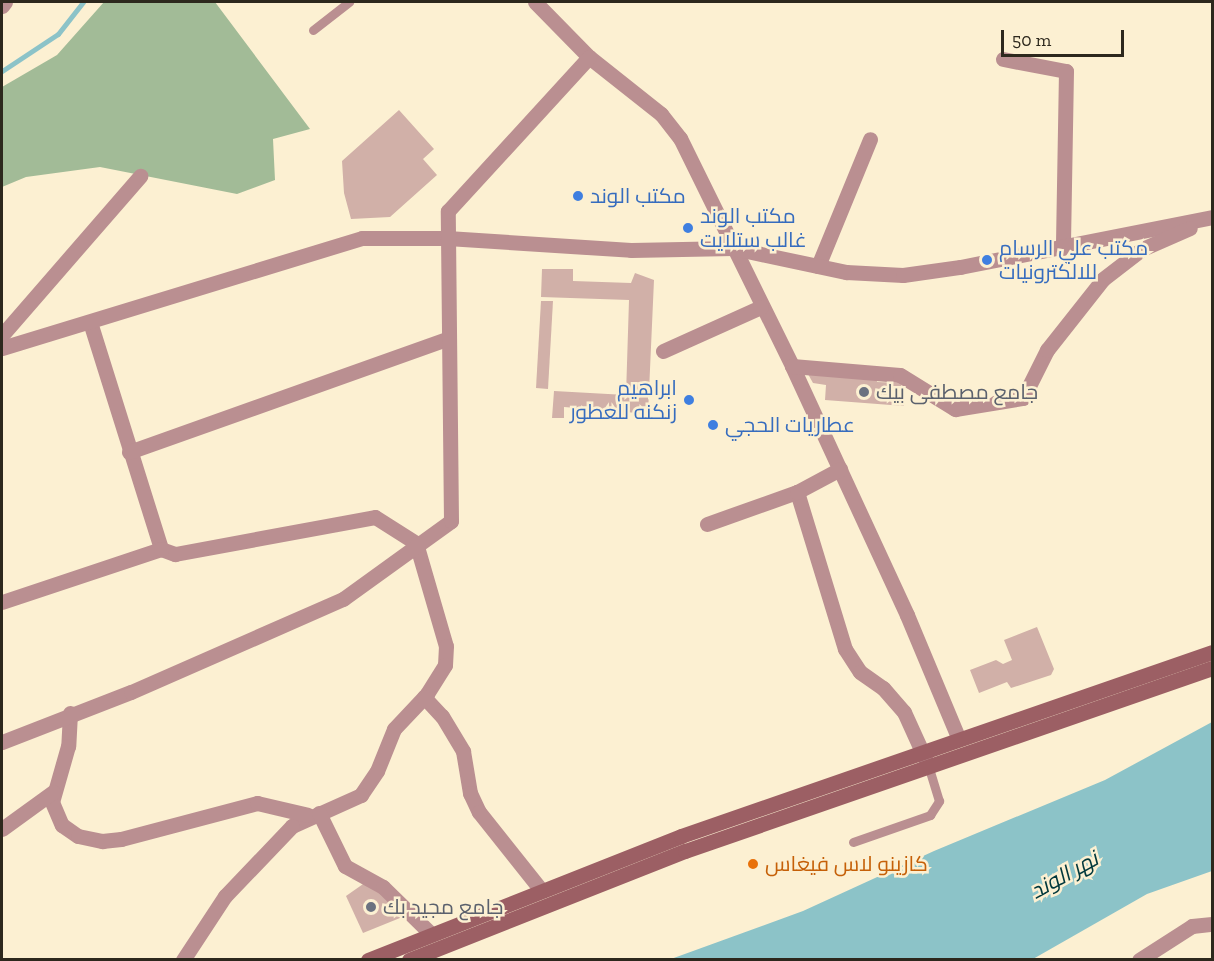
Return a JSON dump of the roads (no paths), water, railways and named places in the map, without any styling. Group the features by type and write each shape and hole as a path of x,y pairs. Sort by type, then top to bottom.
{"main road":[{"path":"368,960 541,890 922,750 1212,652"},
{"path":"409,960 685,851 1212,668"},
{"path":"958,737 965,753"}],"street":[{"path":"2,6 5,2"},
{"path":"535,2 589,57 661,114 680,138 761,308 792,366 958,737"},
{"path":"2,742 70,713 132,692 343,599 416,543 451,521 446,339 448,211 589,57"},
{"path":"1003,59 1066,71 1063,248"},
{"path":"818,266 870,139"},
{"path":"2,335 140,176"},
{"path":"2,348 362,238 447,238 597,249 733,248 818,266 903,275 1063,248 1212,218"},
{"path":"792,366 900,375 956,409 1023,398 1047,350 1102,279 1142,249 1212,218"},
{"path":"663,351 761,308"},
{"path":"90,322 161,549"},
{"path":"129,452 446,339"},
{"path":"707,524 797,492 840,470"},
{"path":"797,492 845,649 860,672 900,707 928,765"},
{"path":"2,602 161,549 175,554 375,517 416,543 447,655 445,665 424,697 394,729 376,771 361,795 314,814 292,826 225,896 183,960"},
{"path":"424,697 442,716 463,751 470,793 479,812 541,890"},
{"path":"70,713 68,746 53,792 53,809 62,825 78,836 102,841 257,803 314,814 345,866 383,887 430,933"},
{"path":"2,829 53,792"},
{"path":"1139,960 1192,926 1212,924"}],"lane":[{"path":"313,30 349,2"},
{"path":"853,842 930,815 939,801 928,765"}],"water":[{"name":"نهر الوند","path":"1212,722 1212,871 1147,894 1033,959 671,959 803,911 934,851 1105,780"}],"waterway":[{"path":"2,71 58,34 83,2"}],"place":[{"name":"مكتب الوند","path":"578,196"},
{"name":"مكتب الوند غالب ستلايت","path":"688,228"},
{"name":"مكتب علي الرسام للالكترونيات","path":"987,260"},
{"name":"جامع مصطفى بيك","path":"864,392"},
{"name":"ابراهيم زنكنه للعطور","path":"689,400"},
{"name":"عطاريات الحجي","path":"713,425"},
{"name":"كازينو لاس فيغاس","path":"753,864"},
{"name":"جامع مجيد بك","path":"371,907"}]}
